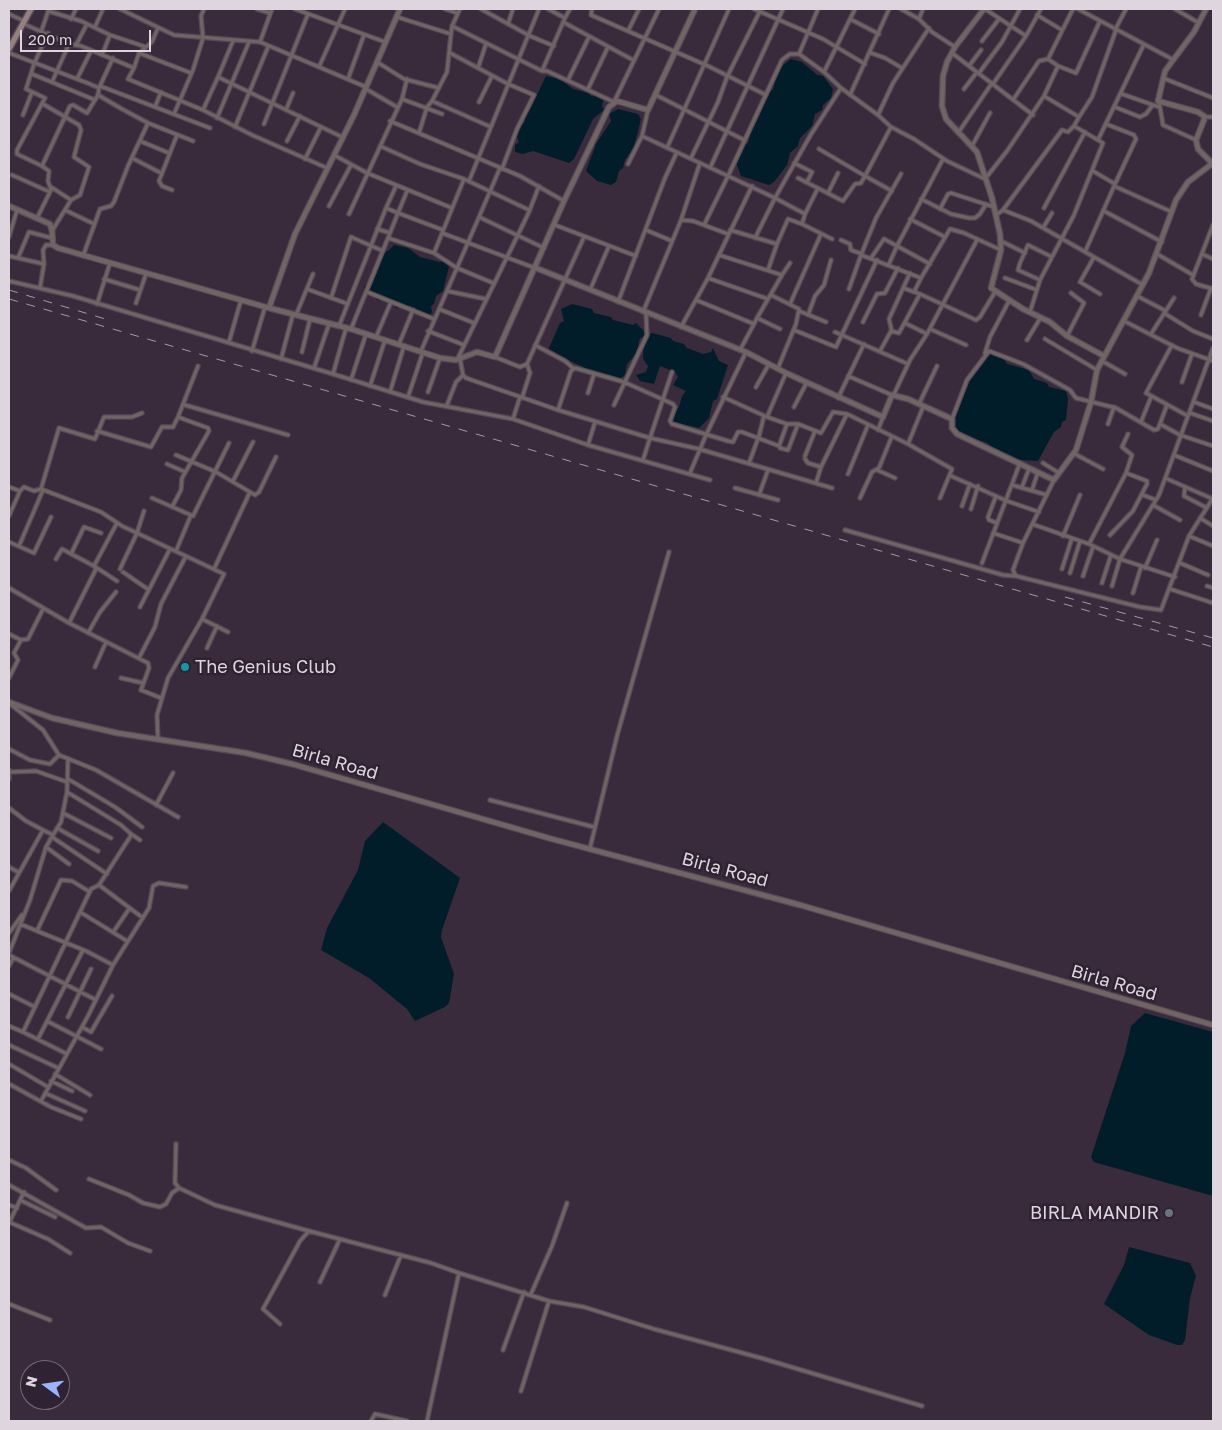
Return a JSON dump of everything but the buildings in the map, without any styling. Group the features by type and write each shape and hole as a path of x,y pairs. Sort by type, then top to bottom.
{"main road":[{"path":"9,49 31,9"}],"street":[{"path":"71,20 76,9"},
{"path":"95,27 103,9"},
{"path":"120,9 174,35 260,42 268,47 348,79 397,107"},
{"path":"174,114 203,38 201,27 204,9"},
{"path":"257,9 270,14"},
{"path":"260,42 272,9"},
{"path":"295,9 337,26 385,42"},
{"path":"319,67 345,9"},
{"path":"252,351 295,234 366,88 400,9"},
{"path":"445,9 457,13"},
{"path":"419,133 427,107 447,72 452,26 460,9"},
{"path":"481,9 530,36 554,46"},
{"path":"508,24 513,9"},
{"path":"469,181 540,9"},
{"path":"548,9 589,37 633,60"},
{"path":"542,71 570,9"},
{"path":"592,9 591,15 704,64 766,95"},
{"path":"628,32 639,9"},
{"path":"495,357 591,143 614,102 659,9"},
{"path":"628,164 642,136 648,110 695,9"},
{"path":"668,148 729,9"},
{"path":"754,9 837,48 866,64"},
{"path":"710,168 783,9"},
{"path":"799,54 806,33 818,9"},
{"path":"824,72 855,9"},
{"path":"850,95 890,9"},
{"path":"901,9 919,19 955,47"},
{"path":"919,19 923,9"},
{"path":"1026,36 984,9 951,53 943,76 942,112 946,120 972,146 979,156 994,207 1001,250 991,286 995,292 1030,312 1041,316 1067,336 1124,374"},
{"path":"964,89 1011,27 1020,9"},
{"path":"957,133 1026,36 1041,9"},
{"path":"1048,59 1073,9"},
{"path":"1078,9 1084,10 1115,30 1172,59"},
{"path":"996,216 1003,210 1060,131 1068,132 1074,126 1092,97 1115,30 1126,9"},
{"path":"1175,9 1199,23"},
{"path":"1196,140 1167,128 1161,121 1159,105 1162,78 1172,59 1199,23 1206,9"},
{"path":"41,32 49,10 71,20 95,27 110,35 146,47"},
{"path":"691,158 709,121 727,76 760,11"},
{"path":"9,14 41,32 48,33 69,44 113,58 134,68"},
{"path":"264,124 308,14"},
{"path":"1037,15 1062,30"},
{"path":"397,17 451,34"},
{"path":"850,19 879,34"},
{"path":"982,41 999,19"},
{"path":"1013,100 1039,61 1048,59 1076,74 1100,21"},
{"path":"76,45 87,24"},
{"path":"452,26 542,71 547,71 568,80 614,102 621,101 648,110"},
{"path":"158,28 152,42 139,53 128,80 203,110 235,127 327,168"},
{"path":"878,115 902,68 929,28"},
{"path":"36,218 50,192 49,171 21,156 17,151 45,97 26,89 34,64 48,33"},
{"path":"102,55 110,35"},
{"path":"348,79 364,35"},
{"path":"568,80 589,37"},
{"path":"203,110 233,41"},
{"path":"217,118 249,42"},
{"path":"52,82 69,44"},
{"path":"478,68 486,44"},
{"path":"1098,140 1122,94 1144,44"},
{"path":"235,127 268,47"},
{"path":"588,89 608,47"},
{"path":"970,66 981,50"},
{"path":"77,79 91,51"},
{"path":"9,53 34,64 56,70 210,128"},
{"path":"139,53 191,73"},
{"path":"408,397 428,331 517,129 535,96 492,76 450,53"},
{"path":"871,53 885,58 902,68"},
{"path":"951,53 1032,115"},
{"path":"704,225 782,60 790,54 799,54 824,72 841,88 891,127 943,159 985,179"},
{"path":"42,166 71,105 88,113 98,95 113,58"},
{"path":"377,62 400,77 439,88"},
{"path":"985,179 1032,115 1044,96 1058,66"},
{"path":"32,74 95,100"},
{"path":"479,102 492,76"},
{"path":"218,77 342,137"},
{"path":"1162,78 1213,98"},
{"path":"349,214 402,98 407,79"},
{"path":"755,238 794,163 841,88"},
{"path":"23,115 32,92"},
{"path":"155,107 161,92"},
{"path":"286,110 293,93"},
{"path":"1122,94 1152,106 1184,107 1198,112 1204,117 1213,117"},
{"path":"98,95 148,123 192,141"},
{"path":"656,95 744,140"},
{"path":"1044,96 1079,117"},
{"path":"402,98 442,114"},
{"path":"432,101 492,127"},
{"path":"43,104 81,127 74,157 89,167 80,195 71,200 52,231"},
{"path":"1115,107 1141,117 1152,106"},
{"path":"972,146 990,113"},
{"path":"288,141 300,116"},
{"path":"1016,576 1013,570 1032,524 1054,480 1074,454 1091,402 1097,370 1144,285 1183,188 1213,163 1201,154 1196,140 1204,117"},
{"path":"390,121 501,168 539,186 564,201"},
{"path":"83,256 100,209 111,206 114,202 148,123"},
{"path":"1085,252 1136,139 1134,135 1106,124"},
{"path":"1030,312 1050,256 1061,237 1104,146 1098,140 1074,126"},
{"path":"305,159 321,127"},
{"path":"798,178 844,200 855,184 861,183 891,127"},
{"path":"1044,208 1085,132"},
{"path":"172,190 160,185 162,172 177,135"},
{"path":"642,136 752,186 805,214"},
{"path":"140,141 169,153"},
{"path":"380,146 420,164 469,181 529,210"},
{"path":"819,149 892,190"},
{"path":"618,303 665,178 677,152"},
{"path":"333,155 367,174 452,208"},
{"path":"132,158 162,172"},
{"path":"889,264 910,219 943,159"},
{"path":"614,405 647,335 645,313 681,220 700,163"},
{"path":"794,163 812,172 806,182"},
{"path":"328,206 351,165"},
{"path":"1092,171 1115,185 1172,212"},
{"path":"828,193 838,172"},
{"path":"849,289 876,218 901,174"},
{"path":"12,176 50,192"},
{"path":"434,253 464,179"},
{"path":"339,326 396,186"},
{"path":"463,375 458,360 539,186"},
{"path":"681,327 708,278 752,186"},
{"path":"50,187 71,200"},
{"path":"802,224 818,188"},
{"path":"333,374 349,328 367,292 407,191"},
{"path":"940,208 948,194 951,193 994,207"},
{"path":"921,199 961,217 975,218 986,204"},
{"path":"9,206 50,224 53,245"},
{"path":"386,208 505,258 536,268 618,303 746,352 838,398 883,417"},
{"path":"9,237 17,210"},
{"path":"65,210 94,224"},
{"path":"1003,210 1014,213 1061,237 1144,285"},
{"path":"1104,211 1162,242"},
{"path":"1043,228 1052,213"},
{"path":"479,217 545,248"},
{"path":"768,270 788,219 832,239"},
{"path":"910,219 945,237"},
{"path":"681,220 704,225 728,234"},
{"path":"555,225 636,256"},
{"path":"1201,315 1212,288 1193,282 1193,275 1213,225"},
{"path":"377,229 390,233"},
{"path":"914,292 945,237 952,229 1001,250"},
{"path":"646,230 672,241"},
{"path":"730,230 777,244"},
{"path":"18,258 29,232 52,238"},
{"path":"790,304 821,234"},
{"path":"331,298 351,237 383,250"},
{"path":"40,288 44,264 44,248 53,245 83,256 146,274 349,328 440,358 458,360 473,352 520,366 526,364 584,237"},
{"path":"388,238 434,253 457,268 493,283"},
{"path":"871,258 883,239 930,264"},
{"path":"840,240 850,244 851,250 921,278"},
{"path":"878,430 908,364 930,329 977,240"},
{"path":"1000,241 1025,253"},
{"path":"1040,280 1018,270 1028,245 1050,256"},
{"path":"590,290 609,246"},
{"path":"1157,254 1193,275"},
{"path":"1202,254 1213,258"},
{"path":"719,255 782,275"},
{"path":"9,256 44,264"},
{"path":"1094,257 1080,282 1100,294"},
{"path":"808,315 815,296 824,285 831,260"},
{"path":"794,330 836,347 877,260"},
{"path":"97,304 110,263"},
{"path":"740,350 790,263"},
{"path":"863,322 877,294 885,293 898,268"},
{"path":"892,332 888,321 910,273"},
{"path":"136,303 146,274"},
{"path":"281,359 294,314 313,274"},
{"path":"708,278 768,299"},
{"path":"1005,278 1037,290"},
{"path":"104,279 140,290"},
{"path":"9,281 40,288 229,342 252,351 314,368 422,402 447,405 512,419 588,445 710,480"},
{"path":"903,288 978,319 995,292"},
{"path":"307,289 348,304"},
{"path":"447,291 486,299"},
{"path":"367,292 434,319"},
{"path":"1067,336 1084,303 1071,293"},
{"path":"892,332 898,334 920,294"},
{"path":"771,295 799,308 799,311 826,322"},
{"path":"1137,296 1193,331 1213,339"},
{"path":"1151,334 1174,298"},
{"path":"229,342 241,300"},
{"path":"696,300 754,324"},
{"path":"985,354 990,337 1009,301"},
{"path":"376,337 391,302"},
{"path":"439,309 474,323"},
{"path":"390,392 412,310"},
{"path":"778,368 794,330 799,311"},
{"path":"1027,340 1041,316"},
{"path":"757,318 780,329"},
{"path":"302,352 310,319"},
{"path":"1124,321 1192,354 1213,361"},
{"path":"905,323 927,334"},
{"path":"314,368 329,324"},
{"path":"930,329 966,346"},
{"path":"428,331 464,346"},
{"path":"835,332 908,364"},
{"path":"880,351 892,332"},
{"path":"351,380 366,334"},
{"path":"1045,339 1097,370"},
{"path":"370,386 385,340"},
{"path":"838,398 864,344"},
{"path":"535,345 565,361 573,368 624,382 674,405 670,421 672,424 706,435 731,442 740,432 788,450 798,424"},
{"path":"1172,345 1163,364 1146,388 1146,393 1167,405 1213,421"},
{"path":"1112,586 1120,559 1156,500 1213,348"},
{"path":"1054,480 957,434 952,428 952,419 967,380 989,350 1023,364 1070,390 1076,398 1114,407 1155,430 1160,424 1167,405"},
{"path":"690,473 723,397 746,352"},
{"path":"1182,382 1192,354"},
{"path":"428,392 440,358"},
{"path":"512,419 530,373 526,364"},
{"path":"756,388 770,364"},
{"path":"98,431 151,446 162,427 173,427 185,405 198,366"},
{"path":"908,444 937,366"},
{"path":"558,410 573,368"},
{"path":"643,460 672,372"},
{"path":"749,463 765,417 786,373"},
{"path":"588,393 594,374"},
{"path":"463,375 595,422 650,438 700,449 832,488"},
{"path":"447,405 458,379 463,375"},
{"path":"848,376 893,395 908,399 952,419"},
{"path":"794,407 807,382"},
{"path":"723,397 765,417 787,424 798,424 822,432 833,412 847,414 908,444 952,469 951,476 940,498"},
{"path":"1140,422 1151,397"},
{"path":"1194,402 1213,409"},
{"path":"185,405 288,435"},
{"path":"1108,424 1114,407"},
{"path":"19,546 42,490 59,428 95,439 104,417 132,417 142,413"},
{"path":"816,483 821,467 847,414"},
{"path":"172,507 181,490 180,482 194,461 209,429 178,417"},
{"path":"588,445 595,422"},
{"path":"779,446 787,424"},
{"path":"1160,424 1180,435 1213,446"},
{"path":"848,474 868,425"},
{"path":"816,431 805,457 808,463 821,467"},
{"path":"1089,544 1126,473 1132,455 1122,447 1128,434"},
{"path":"860,498 892,436"},
{"path":"233,481 253,442"},
{"path":"176,551 191,516 194,515 229,443"},
{"path":"176,454 216,472 256,495 276,457"},
{"path":"1074,454 1103,469"},
{"path":"1174,455 1213,471"},
{"path":"982,563 1020,463"},
{"path":"1043,463 1060,473"},
{"path":"167,464 185,472"},
{"path":"1022,487 1030,468"},
{"path":"876,469 895,478"},
{"path":"759,495 768,470"},
{"path":"1032,490 1038,472"},
{"path":"1110,535 1134,511 1148,482 1126,473"},
{"path":"951,476 978,486 1007,501 1039,512"},
{"path":"845,530 1003,575 1016,576 1161,610 1189,536 1213,499 1165,478"},
{"path":"962,506 970,483"},
{"path":"1012,485 1047,495"},
{"path":"971,509 978,486"},
{"path":"9,487 20,491"},
{"path":"1185,487 1184,496 1207,508"},
{"path":"9,516 20,491 24,488 34,491 42,490 101,512 117,523 214,569 224,576 202,619 172,670 161,698 157,718 158,741"},
{"path":"735,488 778,500"},
{"path":"214,569 250,492"},
{"path":"1064,536 1080,495"},
{"path":"1143,495 1156,500"},
{"path":"996,496 988,516 989,520 997,523"},
{"path":"152,498 191,516"},
{"path":"1153,505 1180,520"},
{"path":"144,511 122,571 149,590"},
{"path":"9,542 34,553 51,517"},
{"path":"1200,518 1213,526"},
{"path":"69,623 94,576 96,569 94,566 117,523"},
{"path":"1032,524 1089,544 1120,559 1174,577"},
{"path":"71,554 84,527 102,533"},
{"path":"994,533 1023,544"},
{"path":"1189,536 1213,546"},
{"path":"1062,570 1072,538"},
{"path":"1134,593 1143,567 1157,540"},
{"path":"1070,573 1080,541"},
{"path":"1083,576 1093,547"},
{"path":"56,559 62,549 117,581"},
{"path":"140,607 170,549"},
{"path":"590,848 617,736 669,552"},
{"path":"1102,583 1111,554"},
{"path":"139,658 155,627 161,604 186,556"},
{"path":"1180,563 1208,575"},
{"path":"1207,586 1213,588"},
{"path":"9,588 43,609 139,658 149,665 142,692 161,698"},
{"path":"1170,589 1213,603"},
{"path":"88,633 100,612 116,592"},
{"path":"9,634 21,640 28,639 43,609"},
{"path":"202,619 228,632"},
{"path":"207,648 217,626"},
{"path":"9,678 18,660 14,653 21,640"},
{"path":"96,667 106,642"},
{"path":"121,678 143,683"},
{"path":"9,702 42,730 59,754 96,770 178,817"},
{"name":"Birla Road","path":"9,702 52,718 158,741 228,750 292,764 800,905 1213,1025"},
{"path":"9,749 30,760 50,764 59,754"},
{"path":"9,966 10,956 46,847 63,813 67,792 68,759"},
{"path":"9,779 9,771 36,771 67,781 115,806 142,827"},
{"path":"156,805 174,773"},
{"path":"67,792 116,822 140,840"},
{"path":"490,800 594,827"},
{"path":"9,808 107,874"},
{"path":"63,813 111,838"},
{"path":"57,828 98,852"},
{"path":"9,891 42,830"},
{"path":"23,1032 90,892 95,885 99,885 107,874 131,834"},
{"path":"46,847 69,864"},
{"path":"9,867 18,872"},
{"path":"37,931 61,880 72,881 90,892"},
{"path":"41,1101 82,1027 113,965 127,941 134,935 149,908 154,886 159,883 186,887"},
{"path":"99,885 143,918"},
{"path":"114,931 129,908"},
{"path":"80,912 114,931 127,941"},
{"path":"9,933 24,913"},
{"path":"20,924 83,950 113,965"},
{"path":"38,1039 83,950"},
{"path":"10,956 96,1000"},
{"path":"68,1017 91,968"},
{"path":"9,994 35,1007"},
{"path":"82,1027 91,1032 112,996"},
{"path":"47,1021 101,1049"},
{"path":"9,1026 67,1054"},
{"path":"9,1045 58,1068"},
{"path":"9,1064 48,1087"},
{"path":"55,1074 90,1095"},
{"path":"51,1081 72,1091"},
{"path":"9,1084 81,1119"},
{"path":"45,1093 85,1111"},
{"path":"176,1144 175,1183 179,1188 215,1204 401,1255 549,1301 584,1307 922,1406"},
{"path":"9,1160 26,1168 56,1190"},
{"path":"89,1179 129,1195 143,1203 160,1207 166,1204 172,1193 179,1188"},
{"path":"9,1185 88,1229 101,1227 128,1243 150,1251"},
{"path":"24,1192 9,1222 48,1238 70,1253"},
{"path":"20,1200 56,1218"},
{"path":"531,1294 568,1203"},
{"path":"9,1205 17,1208"},
{"path":"280,1324 262,1309 300,1242 309,1231"},
{"path":"320,1282 340,1239"},
{"path":"385,1295 401,1255"},
{"path":"427,1421 459,1273"},
{"path":"503,1350 524,1292"},
{"path":"521,1391 549,1301"},
{"path":"9,1304 50,1320"},
{"path":"371,1421 375,1414 407,1421"}],"water":[{"path":"791,59 802,62 817,75 823,76 833,89 831,98 823,105 822,110 815,114 812,126 800,138 798,146 790,153 787,165 774,182 769,185 741,176 735,160 748,143 754,117 763,105 766,96 773,89 778,69"},
{"path":"546,76 560,79 573,89 589,93 591,96 598,95 604,98 602,106 604,110 593,119 574,159 569,163 533,151 523,154 515,152 515,145 519,142 515,133 519,126 524,123 527,112"},
{"path":"618,109 638,114 641,119 634,147 625,160 623,168 619,171 616,182 611,185 597,181 586,171 596,144 611,121 609,114"},
{"path":"394,245 408,248 420,257 440,262 444,260 450,263 443,291 436,296 434,304 431,306 432,312 429,319 422,311 415,313 411,306 396,308 394,302 377,300 375,297 366,295 364,287 376,274 382,252 388,251"},
{"path":"572,304 592,309 594,313 611,317 613,320 633,325 636,323 648,335 652,333 671,338 673,341 684,344 687,348 703,354 711,352 713,348 719,361 728,365 717,399 713,401 709,418 699,428 674,422 671,417 679,407 682,396 686,391 673,385 678,377 675,372 660,366 654,384 640,381 636,375 646,372 648,366 643,359 644,337 640,338 636,354 627,364 625,375 619,379 594,372 588,374 583,367 548,350 560,323 564,321 561,309"},
{"path":"988,352 1001,354 1007,364 1029,370 1034,379 1047,383 1049,387 1066,391 1068,399 1066,420 1054,432 1038,461 1020,460 1000,453 987,443 957,433 952,421 969,380 986,358"},
{"path":"383,822 460,878 441,937 454,974 449,1003 445,1007 415,1021 407,1009 369,978 321,950 327,928 358,870 365,841"},
{"path":"1145,1013 1213,1032 1213,1196 1094,1162 1091,1157 1125,1053 1131,1026"},
{"path":"1129,1247 1190,1263 1196,1276 1190,1298 1185,1340 1182,1345 1149,1335 1104,1304 1124,1265"}],"railway":[{"path":"9,290 112,321"},
{"path":"9,299 1213,647"},
{"path":"1065,597 1213,638"}],"place":[{"name":"The Genius Club","path":"185,667"},
{"name":"BIRLA MANDIR","path":"1169,1213"}]}
